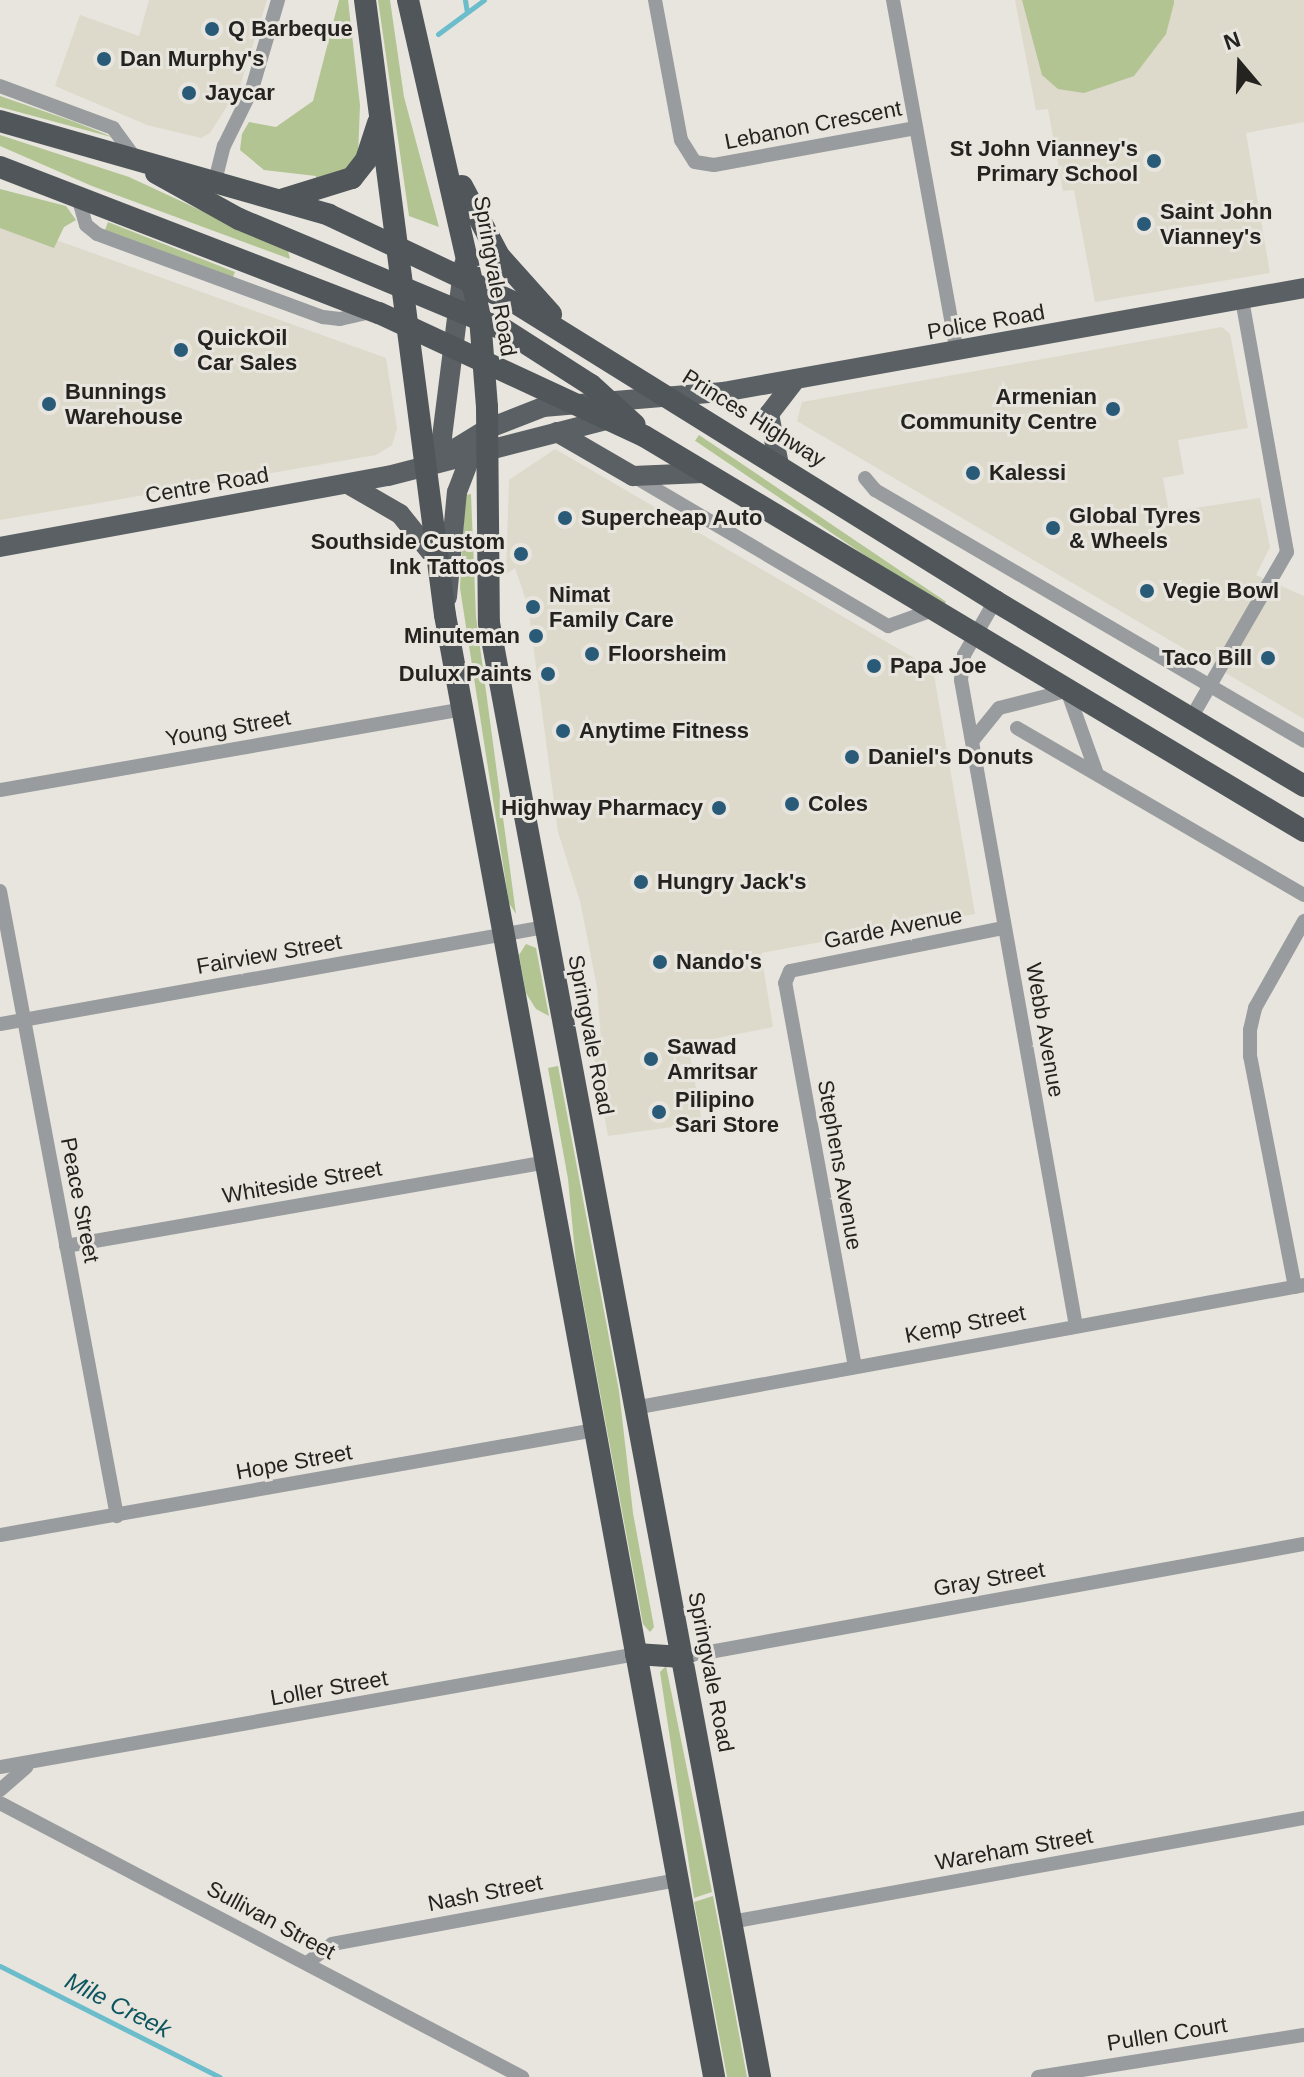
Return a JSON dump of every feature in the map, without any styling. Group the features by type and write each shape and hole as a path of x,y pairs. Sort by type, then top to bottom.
{"highway":[{"path":"365,0 398,245 422,469 445,615 714,2077"},
{"name":"Springvale Road","path":"408,0 467,251 468,279 480,318 487,429 477,457 489,623 760,2077"},
{"path":"282,199 352,178 369,156 381,114"},
{"name":"Princes Highway","path":"0,121 140,163 282,199 398,245 468,279 565,329 995,601 1304,786"},
{"path":"444,153 499,256 565,329"},
{"name":"Princes Highway","path":"140,163 215,208 457,307 505,330 616,412"},
{"path":"0,167 374,311 573,403 616,412 644,436 703,473 974,638 1304,831"},
{"path":"636,1654 682,1657"}],"main road":[{"path":"422,469 442,437 457,307 468,279"},
{"name":"Police Road","path":"616,412 1304,288"},
{"path":"779,465 769,414 796,379"},
{"name":"Centre Road","path":"422,469 487,429 532,410 573,403"},
{"name":"Centre Road","path":"0,547 348,484 477,457 616,412"},
{"path":"557,432 631,475 703,473"},
{"path":"445,615 457,492 477,457"},
{"path":"348,484 400,514 437,560"}],"street":[{"path":"215,181 225,144 250,96 278,0"},
{"name":"Lebanon Crescent","path":"655,0 681,140 695,162 714,165 916,128"},
{"path":"893,0 957,352"},
{"name":"Princes Highway","path":"0,86 113,128 140,163"},
{"path":"1190,720 1287,546 1242,299"},
{"path":"631,475 888,626 930,611"},
{"path":"865,478 875,490 1304,741"},
{"name":"Webb Avenue","path":"995,601 974,638 961,672 1076,1326"},
{"path":"973,741 980,725 999,708 1067,692 1086,755 1098,775"},
{"name":"Young Street","path":"0,790 463,709"},
{"path":"1017,728 1304,895"},
{"name":"Peace Street","path":"0,891 117,1516"},
{"path":"1299,1286 1250,1056 1250,1030 1255,1008 1304,921"},
{"name":"Fairview Street","path":"0,1024 545,927"},
{"name":"Garde Avenue","path":"790,971 1004,928"},
{"name":"Stephens Avenue","path":"790,971 785,983 855,1367"},
{"name":"Whiteside Street","path":"66,1246 546,1162"},
{"name":"Kemp Street","path":"634,1408 1299,1286"},
{"name":"Hope Street","path":"0,1535 595,1430"},
{"name":"Gray Street","path":"682,1657 1304,1544"},
{"name":"Loller Street","path":"0,1767 30,1765 636,1654"},
{"name":"Loller Street","path":"0,1790 15,1772 30,1765"},
{"name":"Sullivan Street","path":"0,1803 522,2077"},
{"name":"Wareham Street","path":"731,1922 1304,1818"},
{"name":"Nash Street","path":"307,1963 332,1944 678,1880"},
{"name":"Pullen Court","path":"1038,2077 1304,2035"}],"shaded area":[{"path":"149,0 267,0 240,86 210,133 201,138 147,125 55,86 80,15 139,36"},
{"name":"St John Vianney's Primary School","path":"1015,0 1304,0 1304,122 1246,133 1270,273 1095,302 1074,190 1063,191 1048,109 1036,110"},
{"path":"0,220 386,358 397,428 392,445 376,455 0,520"},
{"path":"1222,327 1230,334 1248,428 1178,440 1184,474 1163,478 1169,512 1260,498 1270,547 1256,575 1304,596 1304,719 797,421 802,402"},
{"path":"555,449 933,669 975,914 761,953 773,1027 688,1044 701,1116 693,1124 608,1136 594,1058 601,1040 597,987 580,901 558,832 528,606 515,568 506,574 509,480"}],"green space":[{"path":"339,0 348,0 360,105 358,156 351,168 316,182 316,176 264,170 240,150 242,134 249,122 276,127 313,101"},
{"path":"378,0 390,0 404,97 439,227 409,216"},
{"path":"1022,0 1174,0 1174,3 1166,34 1134,76 1084,93 1058,89 1042,75"},
{"path":"0,96 75,122 115,138 0,107"},
{"path":"0,135 129,177 288,251 290,259 92,186 0,146"},
{"path":"0,189 66,206 76,220 64,227 54,248 0,228"},
{"path":"108,222 235,272 233,277 105,230"},
{"path":"699,435 946,602 942,607 695,441"},
{"path":"471,494 476,617 516,914 509,903 460,588 465,495"},
{"path":"526,944 536,948 549,1016 536,1009 526,993 519,955"},
{"path":"558,1066 619,1391 633,1513 654,1627 650,1632 643,1624 576,1263 568,1179 548,1068"},
{"path":"666,1666 712,1892 694,1898 660,1672"},
{"path":"713,1896 747,2077 727,2077 694,1902"}],"waterway":[{"path":"465,0 467,12"},
{"path":"438,34 484,0"},
{"name":"Mile Creek","path":"0,1966 220,2077"}],"place":[{"name":"Q Barbeque","path":"212,29"},
{"name":"Dan Murphy's","path":"104,59"},
{"name":"Jaycar","path":"189,93"},
{"name":"St John Vianney's Primary School","path":"1154,161"},
{"name":"Saint John Vianney's","path":"1144,224"},
{"name":"QuickOil Car Sales","path":"181,350"},
{"name":"Bunnings Warehouse","path":"49,404"},
{"name":"Armenian Community Centre","path":"1113,409"},
{"name":"Kalessi","path":"973,473"},
{"name":"Supercheap Auto","path":"565,518"},
{"name":"Global Tyres & Wheels","path":"1053,528"},
{"name":"Southside Custom Ink Tattoos","path":"521,554"},
{"name":"Vegie Bowl","path":"1147,591"},
{"name":"Nimat Family Care","path":"533,607"},
{"name":"Minuteman","path":"536,636"},
{"name":"Floorsheim","path":"592,654"},
{"name":"Taco Bill","path":"1268,658"},
{"name":"Papa Joe","path":"874,666"},
{"name":"Dulux Paints","path":"548,674"},
{"name":"Anytime Fitness","path":"563,731"},
{"name":"Daniel's Donuts","path":"852,757"},
{"name":"Coles","path":"792,804"},
{"name":"Highway Pharmacy","path":"719,808"},
{"name":"Hungry Jack's","path":"641,882"},
{"name":"Nando's","path":"660,962"},
{"name":"Sawad Amritsar","path":"651,1059"},
{"name":"Pilipino Sari Store","path":"659,1112"}]}
